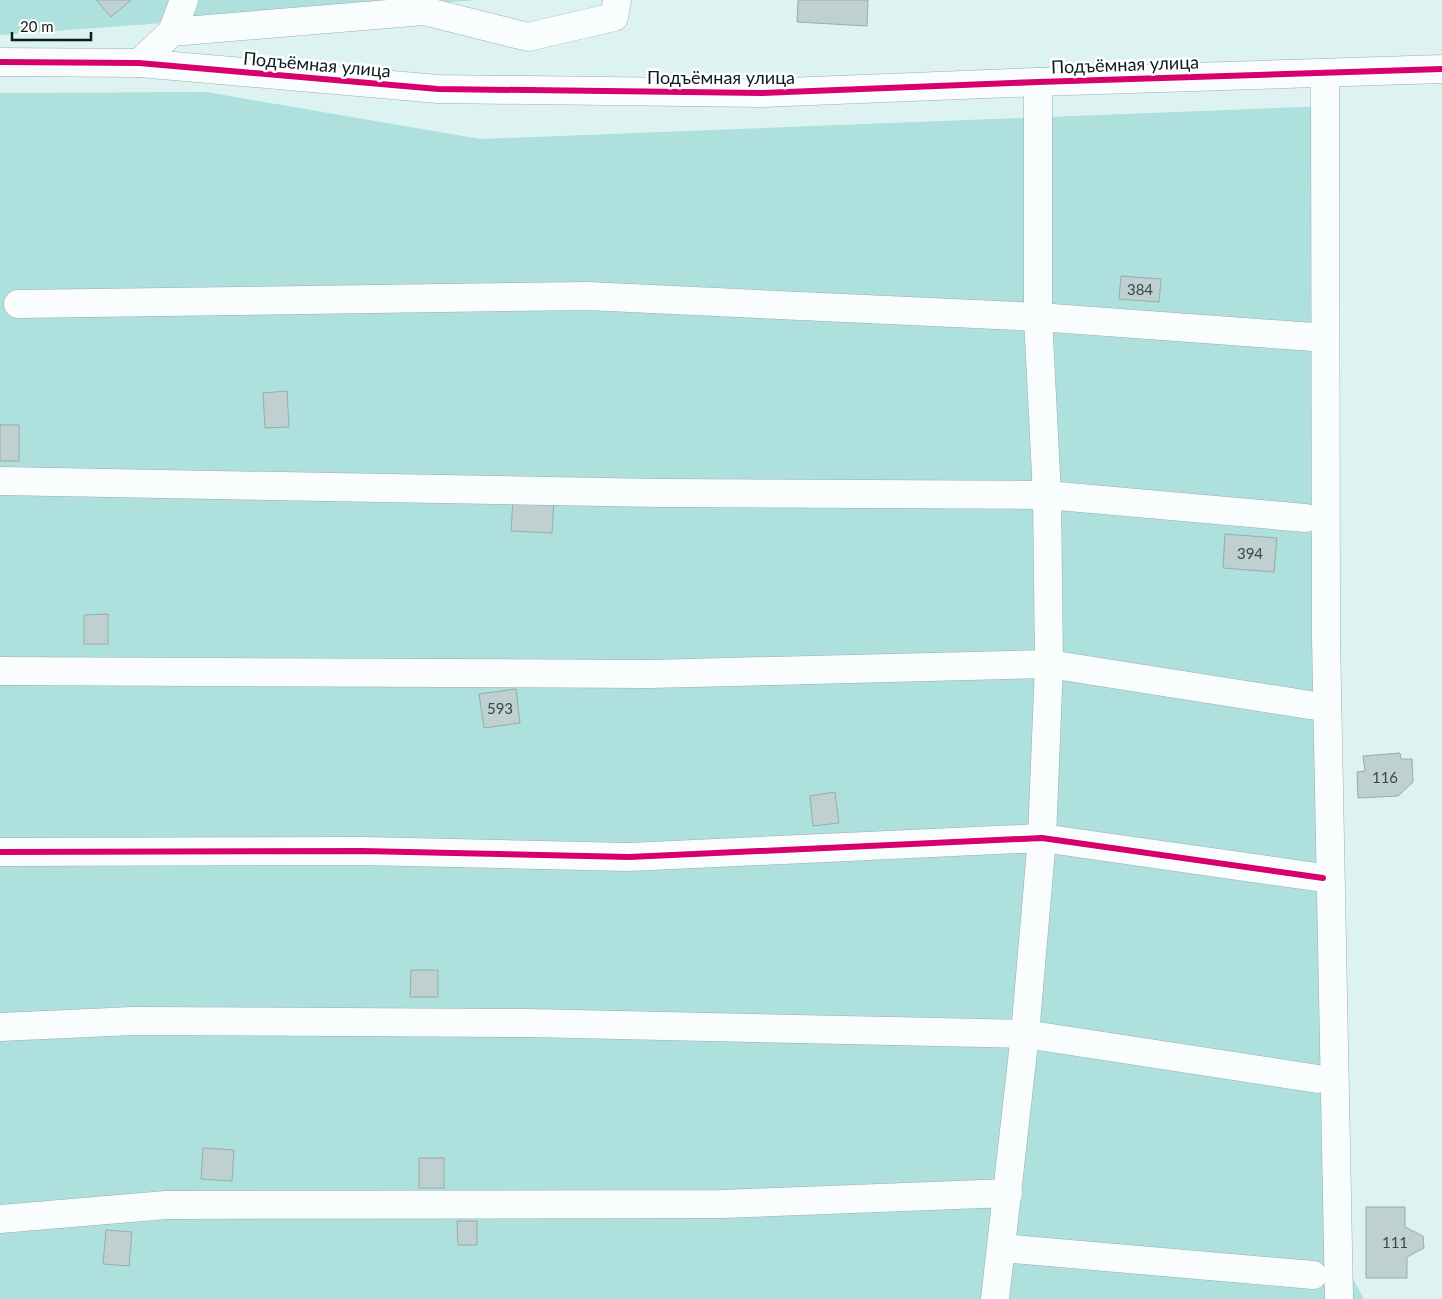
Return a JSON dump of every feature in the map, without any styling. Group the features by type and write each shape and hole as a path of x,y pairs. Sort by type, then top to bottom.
{"street":[{"path":"138,63 172,32 184,0"},
{"path":"172,32 424,5 528,37 614,17 617,0"},
{"name":"Подъёмная улица","path":"0,62 138,63 438,89 762,93 1038,82 1442,70"},
{"path":"1325,73 1326,637 1339,1299"},
{"path":"995,1299 1025,1034 1042,838 1049,664 1047,495 1038,317 1038,82"},
{"path":"18,304 587,296 1038,317 1313,337"},
{"path":"0,482 659,494 1047,495 1305,518"},
{"path":"0,671 649,674 1049,664 1316,706"},
{"path":"0,852 362,851 629,857 1042,838 1323,878"},
{"path":"0,1028 133,1021 529,1023 1025,1034 1318,1079"},
{"path":"0,1219 166,1205 722,1204 1008,1193"},
{"path":"1001,1248 1313,1275"}],"shaded area":[{"path":"0,0 477,0 0,35"},
{"path":"206,92 480,139 1328,106 1340,1255 1364,1299 0,1299 0,93"}],"building":[{"path":"96,0 131,0 111,17"},
{"path":"798,0 868,0 867,26 797,22"},
{"path":"1121,276 1161,279 1159,302 1119,299"},
{"path":"287,391 289,427 265,428 263,393"},
{"path":"0,425 19,425 19,461 0,461"},
{"path":"513,500 554,502 552,533 511,531"},
{"path":"1225,534 1277,538 1274,572 1223,568"},
{"path":"108,614 108,644 84,644 84,615"},
{"path":"516,689 520,723 484,728 479,694"},
{"path":"1400,753 1401,759 1412,759 1413,782 1398,796 1358,798 1357,772 1365,771 1363,756"},
{"path":"835,792 839,823 813,826 810,796"},
{"path":"411,970 438,970 438,997 410,997"},
{"path":"203,1148 234,1150 232,1181 201,1179"},
{"path":"419,1158 444,1158 444,1188 419,1188"},
{"path":"1366,1207 1405,1207 1405,1227 1423,1236 1424,1248 1407,1257 1407,1278 1366,1278"},
{"path":"457,1221 477,1221 477,1245 458,1245"},
{"path":"106,1230 132,1232 129,1266 103,1264"}],"cycle path":[{"path":"0,62 139,63 438,89 762,93 1442,69"},
{"path":"0,852 362,851 629,857 1042,838 1323,878"}]}
